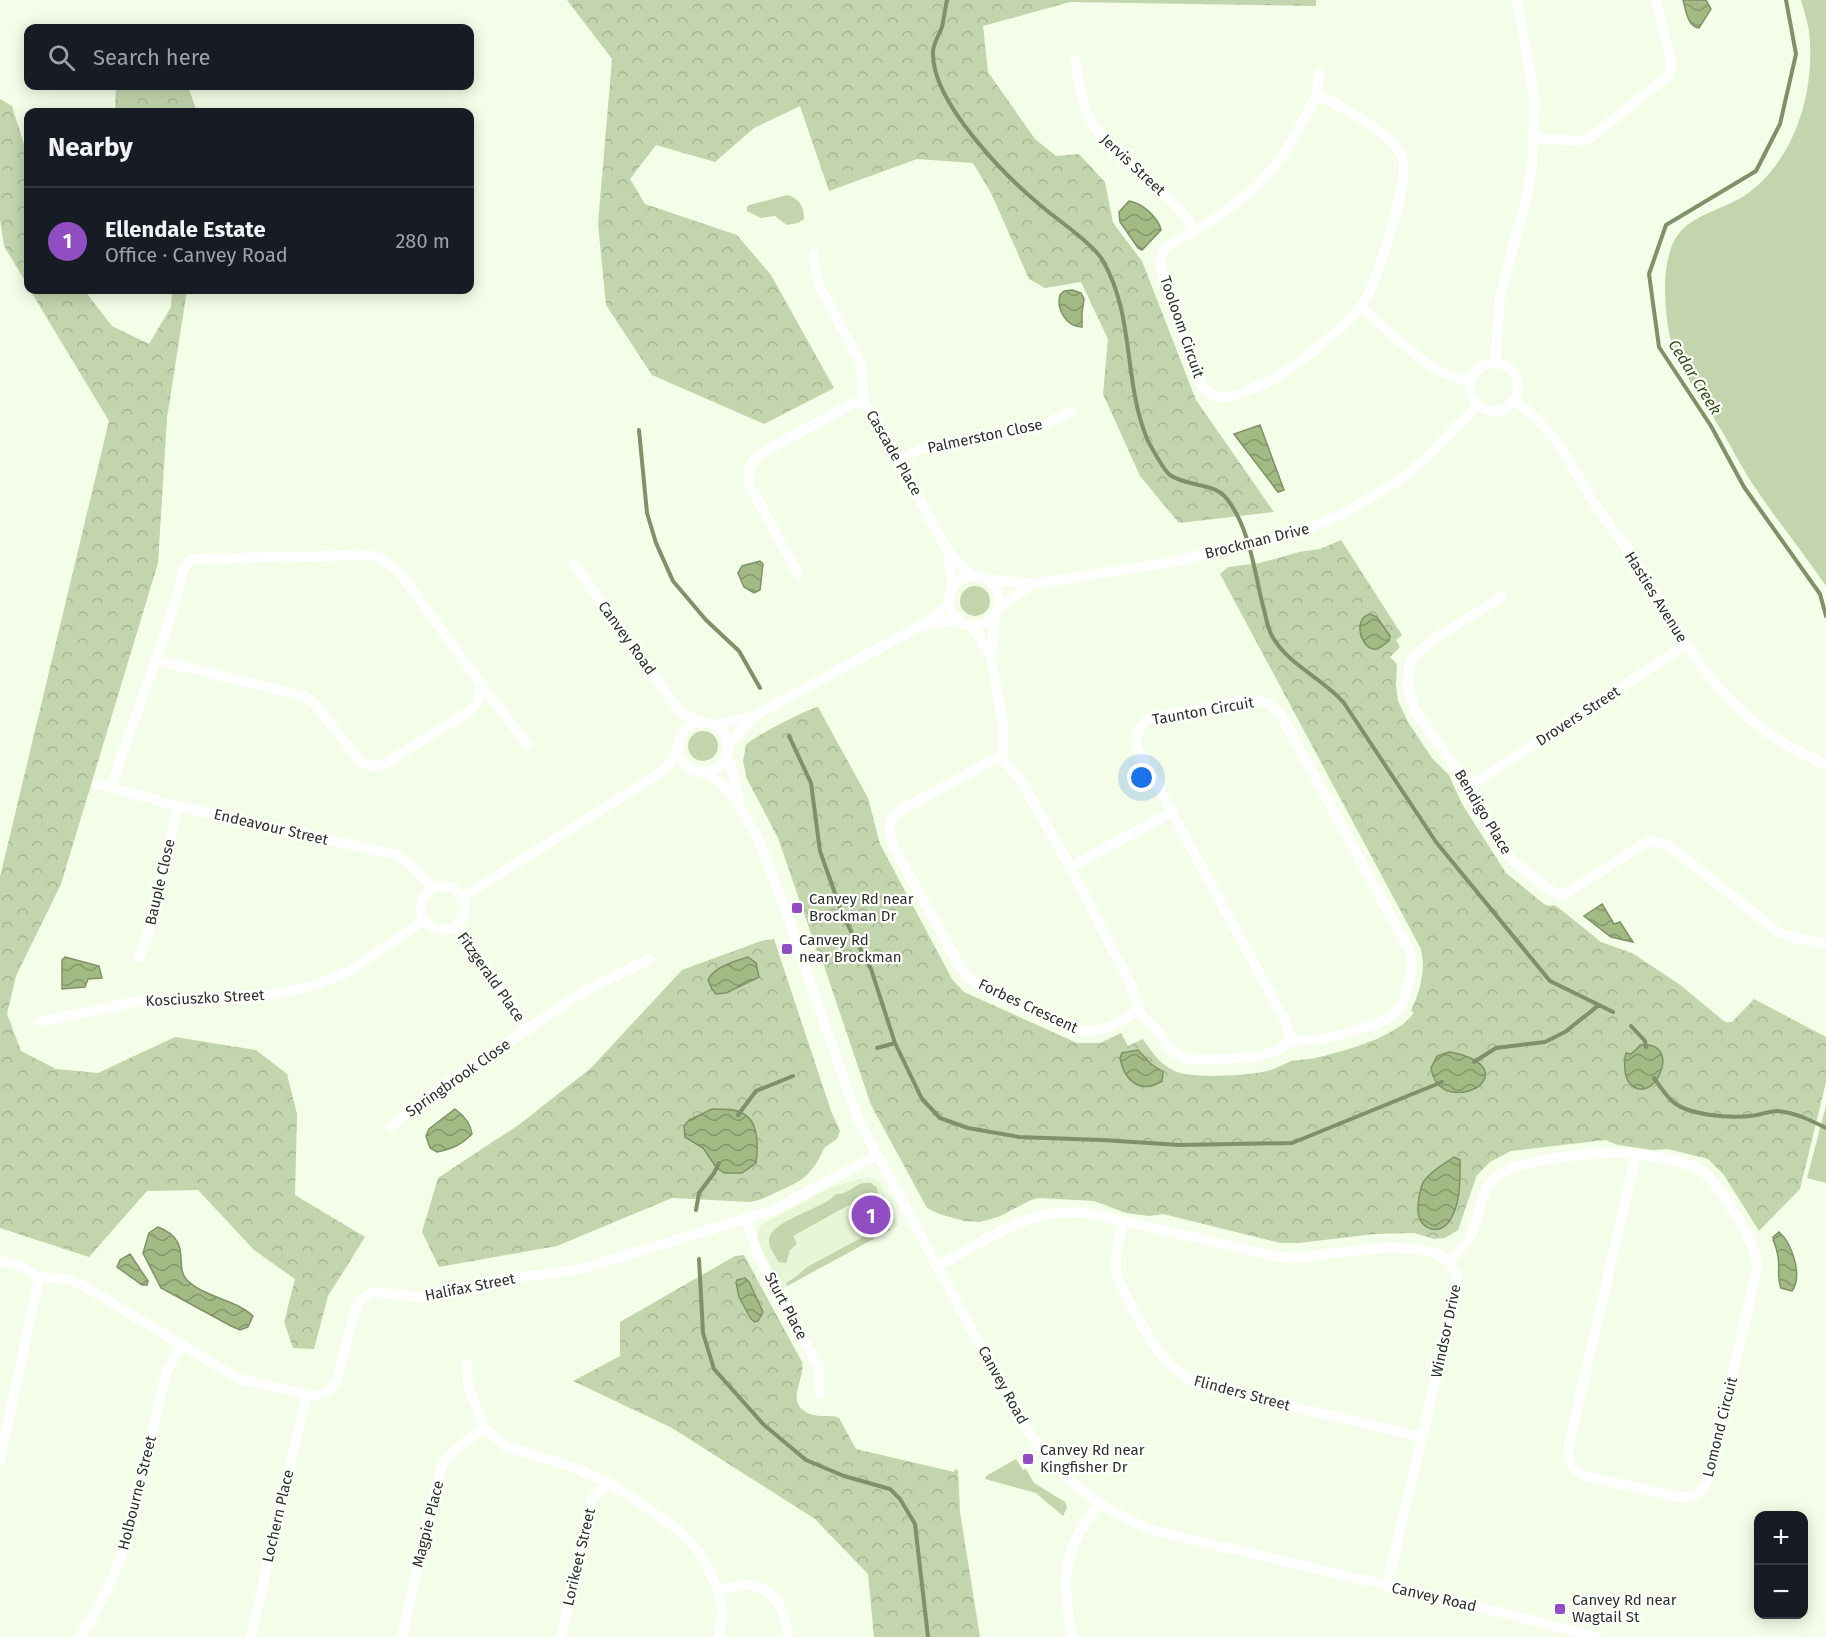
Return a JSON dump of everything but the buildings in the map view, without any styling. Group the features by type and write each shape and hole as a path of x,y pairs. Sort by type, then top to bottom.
{"street":[{"path":"1495,363 1500,297 1528,191 1532,167 1534,87 1517,0"},
{"path":"1533,138 1581,141 1588,139 1663,82 1671,67 1656,0"},
{"name":"Jervis Street","path":"1075,59 1083,102 1092,123 1105,143 1182,211 1194,230"},
{"name":"Tooloom Circuit","path":"1316,96 1334,102 1391,140 1403,159 1403,180 1381,264 1362,305 1317,347 1283,374 1236,394 1220,397 1212,394 1201,384 1164,281 1160,259 1165,248 1216,218 1256,187 1284,154 1298,130 1316,96 1319,74"},
{"name":"Cascade Place","path":"814,254 820,287 861,364 864,404 872,412 948,550 971,576"},
{"path":"1362,305 1376,320 1435,368 1470,381"},
{"path":"1495,363 1504,365 1516,376 1518,384 1514,401 1501,411 1493,412 1478,406 1470,395 1470,381 1479,367 1495,363"},
{"name":"Hasties Avenue","path":"1514,401 1536,416 1554,435 1594,502 1633,557 1686,645 1734,706 1786,746 1826,764"},
{"path":"798,574 750,486 748,477 750,465 763,452 840,410 855,403 864,404"},
{"name":"Brockman Drive","path":"987,579 1033,584 1166,563 1275,539 1312,527 1338,516 1400,480 1422,462 1478,406"},
{"name":"Palmerston Close","path":"899,459 921,449 1037,428 1071,412"},
{"name":"Cascade Place","path":"948,550 952,589"},
{"path":"111,788 175,604 183,570 190,560 200,558 368,555 386,562 398,571 528,745"},
{"name":"Canvey Road","path":"574,564 680,712 700,722"},
{"path":"957,620 949,605 952,589 957,582 971,576 987,579 998,592 991,657 1003,725 1003,757"},
{"name":"Brockman Drive","path":"997,612 1033,584"},
{"name":"Bendigo Place","path":"1502,597 1438,636 1412,658 1408,687 1415,711 1470,786 1478,809 1513,861 1552,892 1565,894 1645,843 1660,843 1669,846 1778,932 1826,944"},
{"path":"666,769 691,725 700,722 715,725 754,717 918,627 949,605"},
{"path":"918,627 957,620 972,626 981,625 997,612"},
{"path":"972,626 991,657"},
{"name":"Drovers Street","path":"1470,786 1686,645"},
{"path":"155,660 304,696 315,704 361,763 375,767 381,766 469,712 477,701 482,684"},
{"name":"Taunton Circuit","path":"1003,757 1025,787 1070,867 1130,982 1138,1010 1154,1026 1168,1047 1188,1059 1202,1061 1258,1057 1292,1041 1318,1040 1384,1021 1397,1011 1403,1002 1412,966 1407,945 1280,712 1275,707 1265,701 1250,700 1157,716 1144,723 1137,736 1137,747 1285,1021 1292,1041"},
{"path":"680,712 682,760 691,768 702,772 717,767 754,717"},
{"path":"715,725 726,737 728,750"},
{"name":"Canvey Road","path":"728,750 734,786 764,853 852,1107 1016,1412 1031,1437 1064,1476 1099,1503 1133,1522 1163,1533 1596,1637"},
{"name":"Forbes Crescent","path":"1003,757 987,763 898,812 891,821 889,829 894,847 962,970 978,985 1080,1031 1092,1032 1104,1029 1138,1010"},
{"path":"463,897 666,769 691,768"},
{"name":"Canvey Road","path":"702,772 728,790 743,809"},
{"name":"Endeavour Street","path":"97,784 178,806 396,855 411,865 433,888"},
{"name":"Bauple Close","path":"139,958 150,928 178,806"},
{"path":"1070,867 1172,812"},
{"path":"448,886 463,897 466,908 464,916 456,927 449,930 435,929 424,920 423,899 433,888 448,886"},
{"name":"Kosciuszko Street","path":"40,1022 139,1001 250,998 296,990 350,971 424,920"},
{"name":"Fitzgerald Place","path":"456,927 471,945 528,1030 586,990 650,959"},
{"name":"Springbrook Close","path":"390,1127 440,1088 528,1030"},
{"name":"Lomond Circuit","path":"1449,1261 1470,1236 1478,1206 1486,1190 1497,1177 1512,1167 1529,1162 1607,1153 1636,1155 1693,1166 1707,1174 1730,1208 1756,1257 1755,1277 1708,1479 1700,1492 1688,1497 1678,1497 1585,1476 1572,1466 1568,1456 1636,1155"},
{"name":"Halifax Street","path":"306,1396 321,1395 329,1391 336,1383 355,1310 359,1301 373,1292 421,1297 497,1280 572,1271 783,1206 877,1155"},
{"path":"938,1266 1014,1226 1042,1215 1078,1212 1124,1221"},
{"name":"Sturt Place","path":"746,1219 758,1255 818,1366 820,1394"},
{"name":"Windsor Drive","path":"1124,1221 1275,1256 1308,1257 1396,1248 1426,1251 1449,1261 1457,1274 1457,1288 1387,1586"},
{"name":"Flinders Street","path":"1124,1221 1116,1255 1120,1282 1156,1350 1176,1371 1208,1387 1422,1437"},
{"path":"0,1261 22,1266 39,1278 68,1279 82,1285 239,1379 306,1396"},
{"path":"0,1460 39,1278"},
{"name":"Holbourne Street","path":"80,1637 105,1593 125,1547 166,1372 182,1344"},
{"path":"467,1363 468,1386 484,1428 505,1446 569,1466 609,1482 680,1531 699,1552 719,1590 722,1614 719,1637"},
{"name":"Lochern Place","path":"251,1637 306,1396"},
{"name":"Magpie Place","path":"402,1637 433,1496 444,1462 456,1449 484,1428"},
{"name":"Lorikeet Street","path":"561,1637 592,1500 609,1482"},
{"path":"1072,1637 1066,1579 1068,1556 1081,1528 1099,1503"},
{"path":"719,1590 749,1585 768,1593 777,1600 784,1615 788,1637"}],"shaded area":[{"path":"867,1177 881,1184 885,1200 899,1225 782,1289 761,1248 757,1235 761,1225 832,1187"}],"green space":[{"path":"567,0 1316,0 1316,6 1070,2 983,26 988,72 1035,139 1056,156 1079,154 1105,182 1113,223 1142,261 1196,400 1274,512 1179,523 1140,476 1103,394 1108,339 1081,282 1045,288 1029,279 991,193 973,163 917,159 829,191 800,106 754,128 715,162 656,145 630,179 645,204 737,235 771,275 834,388 764,424 652,375 606,305 598,224 612,59"},
{"path":"1801,0 1826,0 1826,586 1752,483 1686,374 1671,341 1665,300 1669,254 1681,231 1695,220 1744,196 1762,182 1777,164 1789,144 1805,100 1809,77 1809,31"},
{"path":"116,90 189,90 196,108 116,108"},
{"path":"0,99 12,106 24,144 24,279 4,246 0,219"},
{"path":"788,195 796,199 802,207 804,219 798,223 787,225 775,216 761,218 747,211 749,205"},
{"path":"32,294 87,294 112,326 149,344 171,307 172,294 186,294 167,418 158,563 61,884 16,976 7,1014 21,1051 56,1069 98,1073 175,1037 256,1050 287,1074 297,1114 295,1195 365,1237 328,1296 314,1349 293,1348 284,1322 295,1279 254,1250 198,1190 147,1191 89,1257 0,1228 0,877 109,421"},
{"path":"1341,540 1402,635 1396,640 1400,647 1390,657 1397,664 1398,701 1408,722 1432,758 1449,775 1462,804 1506,873 1544,904 1559,908 1601,942 1632,953 1679,984 1725,1022 1732,1022 1754,999 1826,1037 1826,1082 1800,1189 1759,1231 1724,1175 1708,1159 1668,1149 1652,1150 1618,1145 1605,1140 1511,1151 1490,1162 1477,1175 1458,1230 1445,1238 1434,1239 1414,1233 1374,1234 1299,1243 1280,1243 1163,1214 1149,1216 1126,1213 1094,1201 1039,1198 998,1217 980,1222 964,1221 927,1208 871,1105 778,838 747,779 743,761 746,745 780,724 818,707 868,798 880,844 952,979 964,992 1077,1043 1100,1043 1121,1033 1128,1046 1143,1039 1163,1064 1174,1071 1188,1075 1223,1076 1258,1073 1292,1061 1340,1052 1395,1030 1414,1013 1411,1011 1422,973 1421,949 1220,574 1228,567 1260,563 1299,552 1320,549"},
{"path":"975,586 986,590 990,601 986,612 975,616 964,612 960,601 964,590"},
{"path":"703,731 714,735 718,746 714,757 703,761 692,757 688,746 692,735"},
{"path":"774,939 831,1111 840,1131 837,1139 825,1147 806,1176 794,1184 751,1202 672,1198 557,1246 439,1267 422,1232 438,1178 520,1124 591,1068 682,970 761,941"},
{"path":"1826,1106 1826,1183 1807,1178"},
{"path":"864,1183 871,1183 877,1188 879,1206 885,1217 882,1219 870,1197 857,1204 860,1211 854,1214 849,1205 793,1236 797,1244 790,1250 786,1263 778,1262 769,1241 771,1234 778,1227 821,1205 836,1194 844,1193"},
{"path":"887,1224 890,1230 787,1286 786,1283 807,1267"},
{"path":"744,1255 802,1362 797,1397 802,1409 814,1415 839,1418 856,1449 954,1472 955,1469 958,1470 960,1512 980,1637 874,1637 868,1574 815,1519 672,1428 573,1381 620,1356 620,1322 735,1256"},
{"path":"1016,1459 1023,1470 1026,1469 1034,1483 1065,1502 1067,1507 1063,1516 1036,1493 985,1479 986,1476"}],"water":[{"path":"1683,0 1706,0 1711,9 1699,28 1689,21"},
{"path":"1129,201 1149,211 1157,220 1161,230 1142,250 1138,248 1120,222 1119,212"},
{"path":"1072,290 1081,293 1084,299 1082,327 1067,321 1061,312 1060,295 1064,291"},
{"path":"1260,425 1284,490 1278,492 1234,434"},
{"path":"760,561 763,564 760,590 754,593 744,587 738,573 742,566"},
{"path":"1370,614 1377,617 1390,636 1389,641 1377,649 1367,646 1361,635 1361,622"},
{"path":"1602,904 1614,924 1620,922 1633,942 1611,937 1584,916"},
{"path":"65,957 99,966 102,978 88,979 85,987 62,989 62,960"},
{"path":"748,957 756,963 759,977 726,993 716,994 708,980 711,975 725,965"},
{"path":"1641,1045 1654,1047 1661,1053 1663,1063 1654,1083 1646,1088 1637,1088 1628,1081 1625,1071 1626,1053 1631,1054"},
{"path":"1138,1050 1151,1064 1163,1072 1162,1081 1154,1085 1140,1086 1129,1079 1120,1058 1122,1053"},
{"path":"1449,1052 1462,1055 1482,1066 1485,1077 1480,1085 1469,1091 1455,1092 1444,1089 1435,1081 1431,1068 1437,1056"},
{"path":"455,1109 466,1120 472,1134 456,1146 437,1152 430,1148 426,1136 429,1129"},
{"path":"712,1109 741,1112 752,1123 757,1143 756,1163 742,1173 724,1173 716,1167 703,1148 685,1137 684,1126 689,1120"},
{"path":"1454,1157 1460,1160 1459,1193 1455,1209 1448,1223 1440,1229 1428,1228 1418,1215 1421,1187 1430,1174"},
{"path":"158,1227 176,1239 181,1254 183,1274 187,1280 202,1291 246,1310 253,1316 248,1327 240,1330 231,1326 161,1288 143,1253 149,1233"},
{"path":"1779,1232 1792,1252 1796,1269 1795,1285 1792,1291 1781,1288 1780,1284 1778,1256 1773,1241 1773,1237"},
{"path":"130,1254 148,1281 147,1285 142,1285 117,1267 120,1260"},
{"path":"745,1278 763,1312 755,1322 739,1297 736,1282"}],"waterway":[{"path":"947,0 942,27 933,52 936,72 945,94 958,116 993,160 1030,197 1085,241 1103,261 1120,304 1135,396 1148,441 1167,473 1177,479 1215,490 1227,499 1235,511 1250,550 1272,636 1287,656 1336,694 1344,703 1436,842 1550,981 1599,1005"},
{"name":"Cedar Creek","path":"1786,0 1796,54 1780,124 1756,171 1666,225 1649,274 1659,347 1711,426 1744,487 1820,594 1826,616"},
{"path":"639,430 647,513 656,543 673,581 706,620 739,651 760,688"},
{"path":"789,736 811,783 820,851 843,916 871,969 895,1043"},
{"path":"1474,1062 1496,1048 1545,1042 1565,1032 1599,1005 1613,1012"},
{"path":"1631,1026 1645,1041 1646,1047"},
{"path":"877,1048 895,1043 922,1099 940,1118 968,1128 1019,1137 1180,1145 1292,1143 1442,1082"},
{"path":"738,1115 756,1091 793,1076"},
{"path":"1654,1078 1671,1100 1687,1110 1742,1117 1778,1111 1797,1115 1826,1128"},
{"path":"696,1210 699,1193 719,1163"},
{"path":"699,1259 703,1333 714,1369 763,1424 806,1460 844,1476 890,1489 900,1499 915,1524 928,1637"}],"place":[{"name":"Canvey Rd near Brockman Dr","path":"797,908"},
{"name":"Canvey Rd near Brockman","path":"787,949"},
{"name":"Ellendale Estate","path":"871,1215"},
{"name":"Canvey Rd near Kingfisher Dr","path":"1028,1459"},
{"name":"Canvey Rd near Wagtail St","path":"1560,1609"}]}
